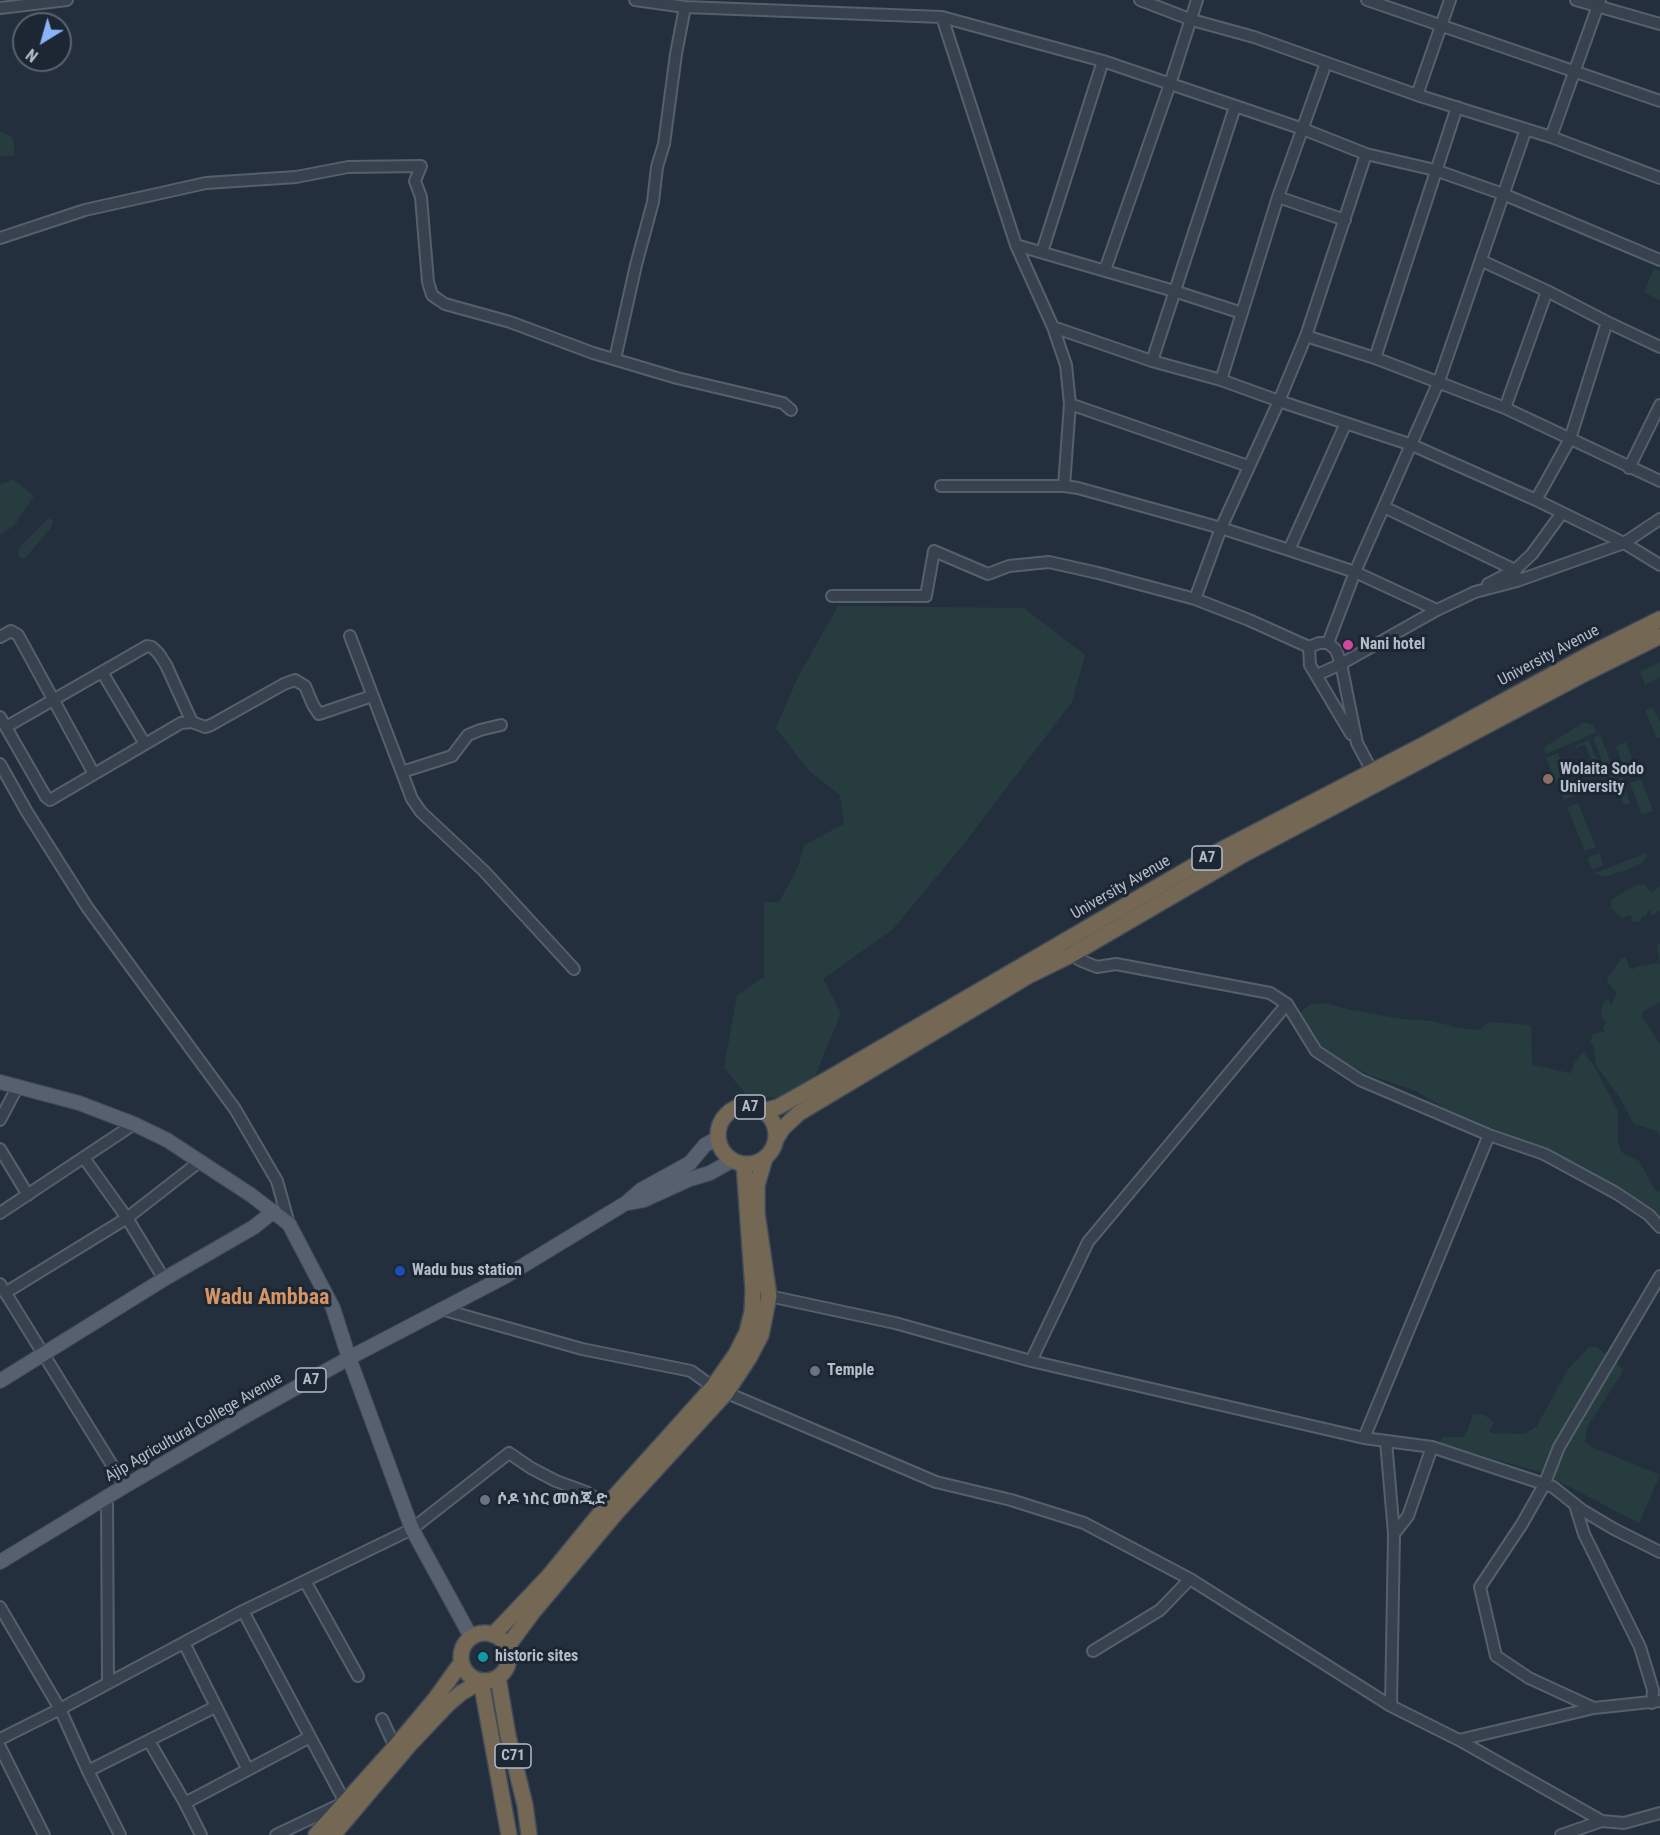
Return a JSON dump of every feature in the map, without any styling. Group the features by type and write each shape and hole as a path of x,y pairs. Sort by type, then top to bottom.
{"highway":[{"name":"University Avenue","path":"763,1111 778,1107 1067,948 1246,853 1595,659 1660,619"},
{"name":"University Avenue","path":"776,1139 783,1128 799,1113 1028,976 1067,948 1221,850 1595,659 1660,636"},
{"name":"A7","path":"493,1635 749,1358 761,1335 769,1296 757,1213 757,1185 765,1158 776,1139 775,1128 771,1119 763,1111 753,1107 742,1107 732,1111 724,1118 719,1128 718,1138"},
{"path":"718,1138 726,1155 738,1162"},
{"name":"A7","path":"719,1390 747,1332 752,1312 753,1290 738,1162 755,1163 765,1158"},
{"name":"A7","path":"498,1677 507,1667 510,1643 612,1508"},
{"path":"333,1835 348,1808 461,1663 462,1648 471,1637 482,1633 493,1635 500,1639 508,1653"},
{"path":"461,1663 468,1675 480,1681"},
{"path":"316,1835 348,1808 447,1705 480,1681 498,1677"},
{"name":"C71","path":"498,1677 508,1736 525,1805 529,1835"},
{"name":"C71","path":"480,1681 509,1835"}],"main road":[{"path":"0,1082 79,1103 134,1124 167,1140 274,1211 289,1224 333,1308 412,1529 471,1637"},
{"name":"A7","path":"626,1203 641,1190 690,1163 705,1145 718,1138"},
{"name":"A7","path":"626,1203 644,1200 690,1179 738,1162"},
{"name":"Ajip Agricultural College Avenue","path":"0,1562 90,1509 124,1486 349,1358 506,1276 626,1203"},
{"path":"0,1381 164,1279 254,1227 274,1211"}],"street":[{"path":"4,5 67,0"},
{"path":"635,0 685,7 727,5 942,17 1103,61 1303,129 1366,154 1435,170 1503,194 1660,259"},
{"path":"1140,0 1192,20 1254,37 1417,95 1551,137 1660,178"},
{"path":"1105,270 1197,0"},
{"path":"1367,0 1660,101"},
{"path":"1417,95 1450,0"},
{"path":"1576,0 1599,4 1660,24"},
{"path":"1551,137 1599,4"},
{"path":"615,359 653,202 685,7"},
{"path":"942,17 1016,245 1053,327 1066,364 1070,404 1064,486"},
{"path":"1042,252 1103,61"},
{"path":"1221,380 1278,197 1326,63"},
{"path":"1152,361 1235,107"},
{"path":"1375,358 1457,107"},
{"path":"1328,643 1355,572 1439,381 1526,129"},
{"path":"1195,600 1221,528 1306,336 1366,154"},
{"path":"0,238 85,210 206,183 296,177 348,167 421,166 415,181 422,197 428,282 432,295 445,304 510,322 677,378 783,403 791,410"},
{"path":"1278,197 1345,220"},
{"path":"1016,245 1242,313"},
{"path":"1482,261 1660,347"},
{"path":"1505,408 1547,291"},
{"path":"1536,500 1570,439 1607,322"},
{"path":"1053,327 1152,361 1221,380 1412,445 1536,500 1624,543 1660,565"},
{"path":"1306,336 1439,381 1505,408 1660,481"},
{"path":"1070,404 1248,466"},
{"path":"1629,468 1660,405"},
{"path":"1289,550 1346,423"},
{"path":"941,486 1078,488 1221,528 1355,572 1437,610"},
{"path":"1384,507 1516,575"},
{"path":"1516,575 1562,513"},
{"path":"1317,675 1475,592 1516,575 1624,543 1660,519"},
{"path":"832,596 926,596 934,551 988,574 1009,566 1049,562 1195,600 1249,620 1309,647 1319,643 1328,643 1336,650 1357,743"},
{"path":"0,637 11,631 18,635 94,774"},
{"path":"350,636 408,792 421,812 484,871 574,969"},
{"path":"6,728 145,646 152,647 166,665 192,722"},
{"path":"1309,647 1310,665 1372,771"},
{"path":"102,672 145,744"},
{"path":"0,717 48,799 54,798 182,723 192,722 205,727 211,725 295,680 305,686 313,705 320,714 372,696"},
{"path":"402,772 452,756 468,735 501,725"},
{"path":"0,764 27,812 87,907 235,1109 277,1181 289,1224"},
{"path":"1067,948 1097,968 1116,964 1270,993 1287,1004 1316,1051 1360,1080 1489,1135 1544,1154 1616,1193 1649,1215 1660,1227"},
{"path":"1031,1361 1088,1242 1287,1004"},
{"path":"0,1120 18,1086"},
{"path":"0,1213 134,1124"},
{"path":"1364,1438 1489,1135"},
{"path":"0,1149 28,1195"},
{"path":"84,1158 127,1218 164,1279"},
{"path":"124,1486 3,1288 127,1218 199,1161"},
{"path":"1594,1708 1529,1678 1497,1656 1480,1587 1522,1524 1544,1485 1559,1447 1660,1276"},
{"path":"769,1296 894,1323 1031,1361 1364,1438 1432,1447 1553,1487 1575,1505 1614,1529 1660,1552"},
{"path":"441,1309 582,1349 691,1371 719,1390 936,1482 1011,1500 1084,1523 1190,1580 1391,1706 1459,1740 1602,1821"},
{"path":"1386,1441 1394,1534 1391,1706"},
{"path":"1394,1534 1408,1516 1432,1447"},
{"path":"0,1739 243,1611 412,1529 509,1453 531,1468 556,1481 586,1492 612,1508"},
{"path":"107,1496 108,1683"},
{"path":"1459,1740 1594,1708 1656,1702 1640,1647 1584,1534 1575,1505"},
{"path":"1093,1650 1160,1610 1190,1580"},
{"path":"305,1581 358,1676"},
{"path":"0,1607 60,1709 120,1835"},
{"path":"243,1611 348,1808 276,1835"},
{"path":"184,1643 248,1768"},
{"path":"88,1771 215,1707"},
{"path":"382,1719 395,1747"},
{"path":"185,1803 310,1737"},
{"path":"149,1741 201,1835"},
{"path":"0,1747 44,1835"},
{"path":"1561,1835 1602,1821 1624,1823 1660,1814"}],"green space":[{"path":"0,131 12,137 14,156 0,156"},
{"path":"1654,268 1660,271 1660,301 1644,292"},
{"path":"13,479 34,496 14,526 0,535 0,485"},
{"path":"49,518 53,521 51,528 24,559 20,558 18,552 22,545"},
{"path":"838,606 1024,608 1085,655 1072,702 963,845 893,929 823,979 841,1013 815,1076 780,1097 749,1098 724,1068 737,995 764,977 764,902 779,902 798,867 804,845 844,824 840,795 808,770 776,728 798,677"},
{"path":"1660,662 1660,677 1645,685 1640,672"},
{"path":"1653,707 1660,722 1660,738 1657,739 1645,710"},
{"path":"1584,722 1593,725 1597,732 1546,754 1544,749 1546,746"},
{"path":"1600,735 1617,777 1610,780 1593,738"},
{"path":"1589,740 1604,776 1597,773 1585,744 1576,748 1575,746"},
{"path":"1626,742 1636,768 1625,772 1616,746"},
{"path":"1558,753 1575,795 1564,800 1546,758"},
{"path":"1622,778 1630,803 1624,805 1615,780"},
{"path":"1641,779 1653,811 1642,815 1630,783"},
{"path":"1578,803 1596,847 1585,851 1567,807"},
{"path":"1599,853 1603,865 1592,870 1587,858"},
{"path":"1646,853 1646,858 1642,863 1627,870 1603,877 1595,873"},
{"path":"1644,884 1651,893 1660,886 1660,911 1652,915 1649,910 1646,915 1642,916 1640,922 1637,922 1632,921 1631,915 1622,918 1611,908 1611,900 1635,885"},
{"path":"1660,944 1660,963 1657,945"},
{"path":"1622,958 1626,958 1629,968 1634,969 1660,963 1660,1002 1643,1011 1642,1017 1660,1044 1660,1137 1657,1131 1634,1124 1620,1098 1596,1065 1594,1048 1590,1042 1593,1034 1605,1032 1603,1027 1606,1022 1601,1016 1602,1007 1604,1001 1609,1000 1611,1005 1617,993 1607,979"},
{"path":"1324,1003 1402,1019 1432,1021 1459,1028 1479,1030 1489,1022 1531,1025 1532,1065 1571,1073 1575,1062 1583,1052 1593,1064 1618,1111 1618,1142 1621,1152 1639,1161 1655,1190 1660,1192 1660,1227 1588,1177 1521,1140 1444,1108 1416,1091 1369,1075 1323,1052 1298,1015 1310,1004"},
{"path":"1589,1347 1597,1347 1624,1370 1587,1427 1585,1442 1596,1449 1660,1475 1639,1523 1541,1472 1439,1444 1443,1437 1463,1437 1473,1414 1484,1415 1494,1422 1489,1430 1491,1433 1525,1434 1537,1426 1568,1369"}],"place":[{"name":"Nani hotel","path":"1348,645"},
{"name":"Wolaita Sodo University","path":"1548,779"},
{"name":"Wadu bus station","path":"400,1271"},
{"name":"Temple","path":"815,1371"},
{"name":"ሶዶ ነስር መስጂድ","path":"485,1500"},
{"name":"historic sites","path":"483,1657"}],"district":[{"name":"Wadu Ambbaa","path":"267,1298"}]}
